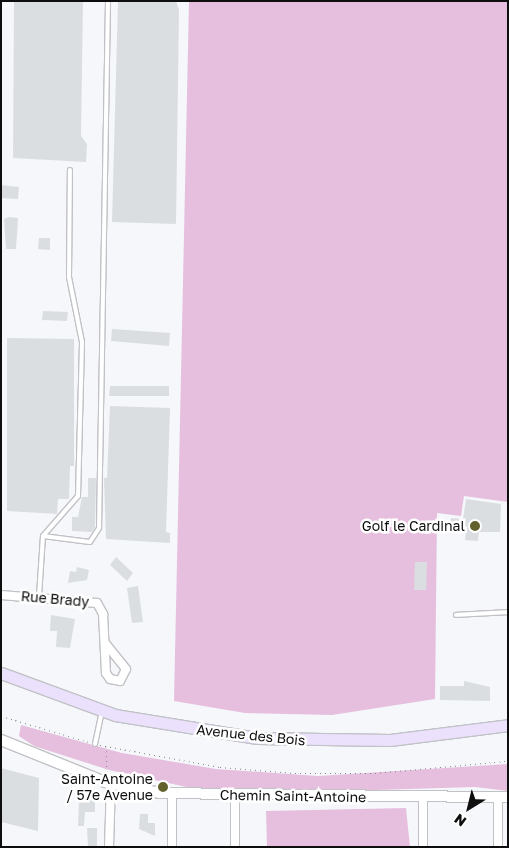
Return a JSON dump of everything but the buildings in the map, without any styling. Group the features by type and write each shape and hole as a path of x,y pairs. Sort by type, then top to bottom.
{"main road":[{"name":"Avenue des Bois","path":"1,673 102,711 223,734 309,741 422,738 508,725"}],"street":[{"name":"Rue Brady","path":"1,595 39,596 99,604 105,643 107,675 115,681 122,680 126,669 105,643"},
{"name":"Chemin Saint-Antoine","path":"1,740 111,784 172,794 503,797"},
{"path":"110,847 111,784"},
{"path":"172,794 172,847"},
{"path":"234,796 235,847"},
{"path":"423,796 424,847"},
{"path":"498,847 503,797"}],"lane":[{"path":"43,536 90,542 99,528 108,1"},
{"path":"39,596 43,536 78,496 82,342 69,277 70,170"},
{"path":"456,615 508,612"},
{"path":"95,744 102,711"}],"path":[{"path":"1,716 95,744 220,767 295,773 375,773 508,761"},
{"path":"106,746 111,784"}],"shaded area":[{"name":"Golf le Cardinal","path":"189,1 508,1 508,502 464,496 461,516 437,513 435,699 332,715 245,713 174,701"},
{"path":"21,725 122,753 216,769 318,776 508,764 508,791 475,787 278,793 200,790 109,770 34,746 19,736"},
{"path":"406,808 410,847 267,847 266,811"}],"place":[{"name":"Golf le Cardinal","path":"475,526"},
{"name":"Saint-Antoine / 57e Avenue","path":"163,787"}]}
